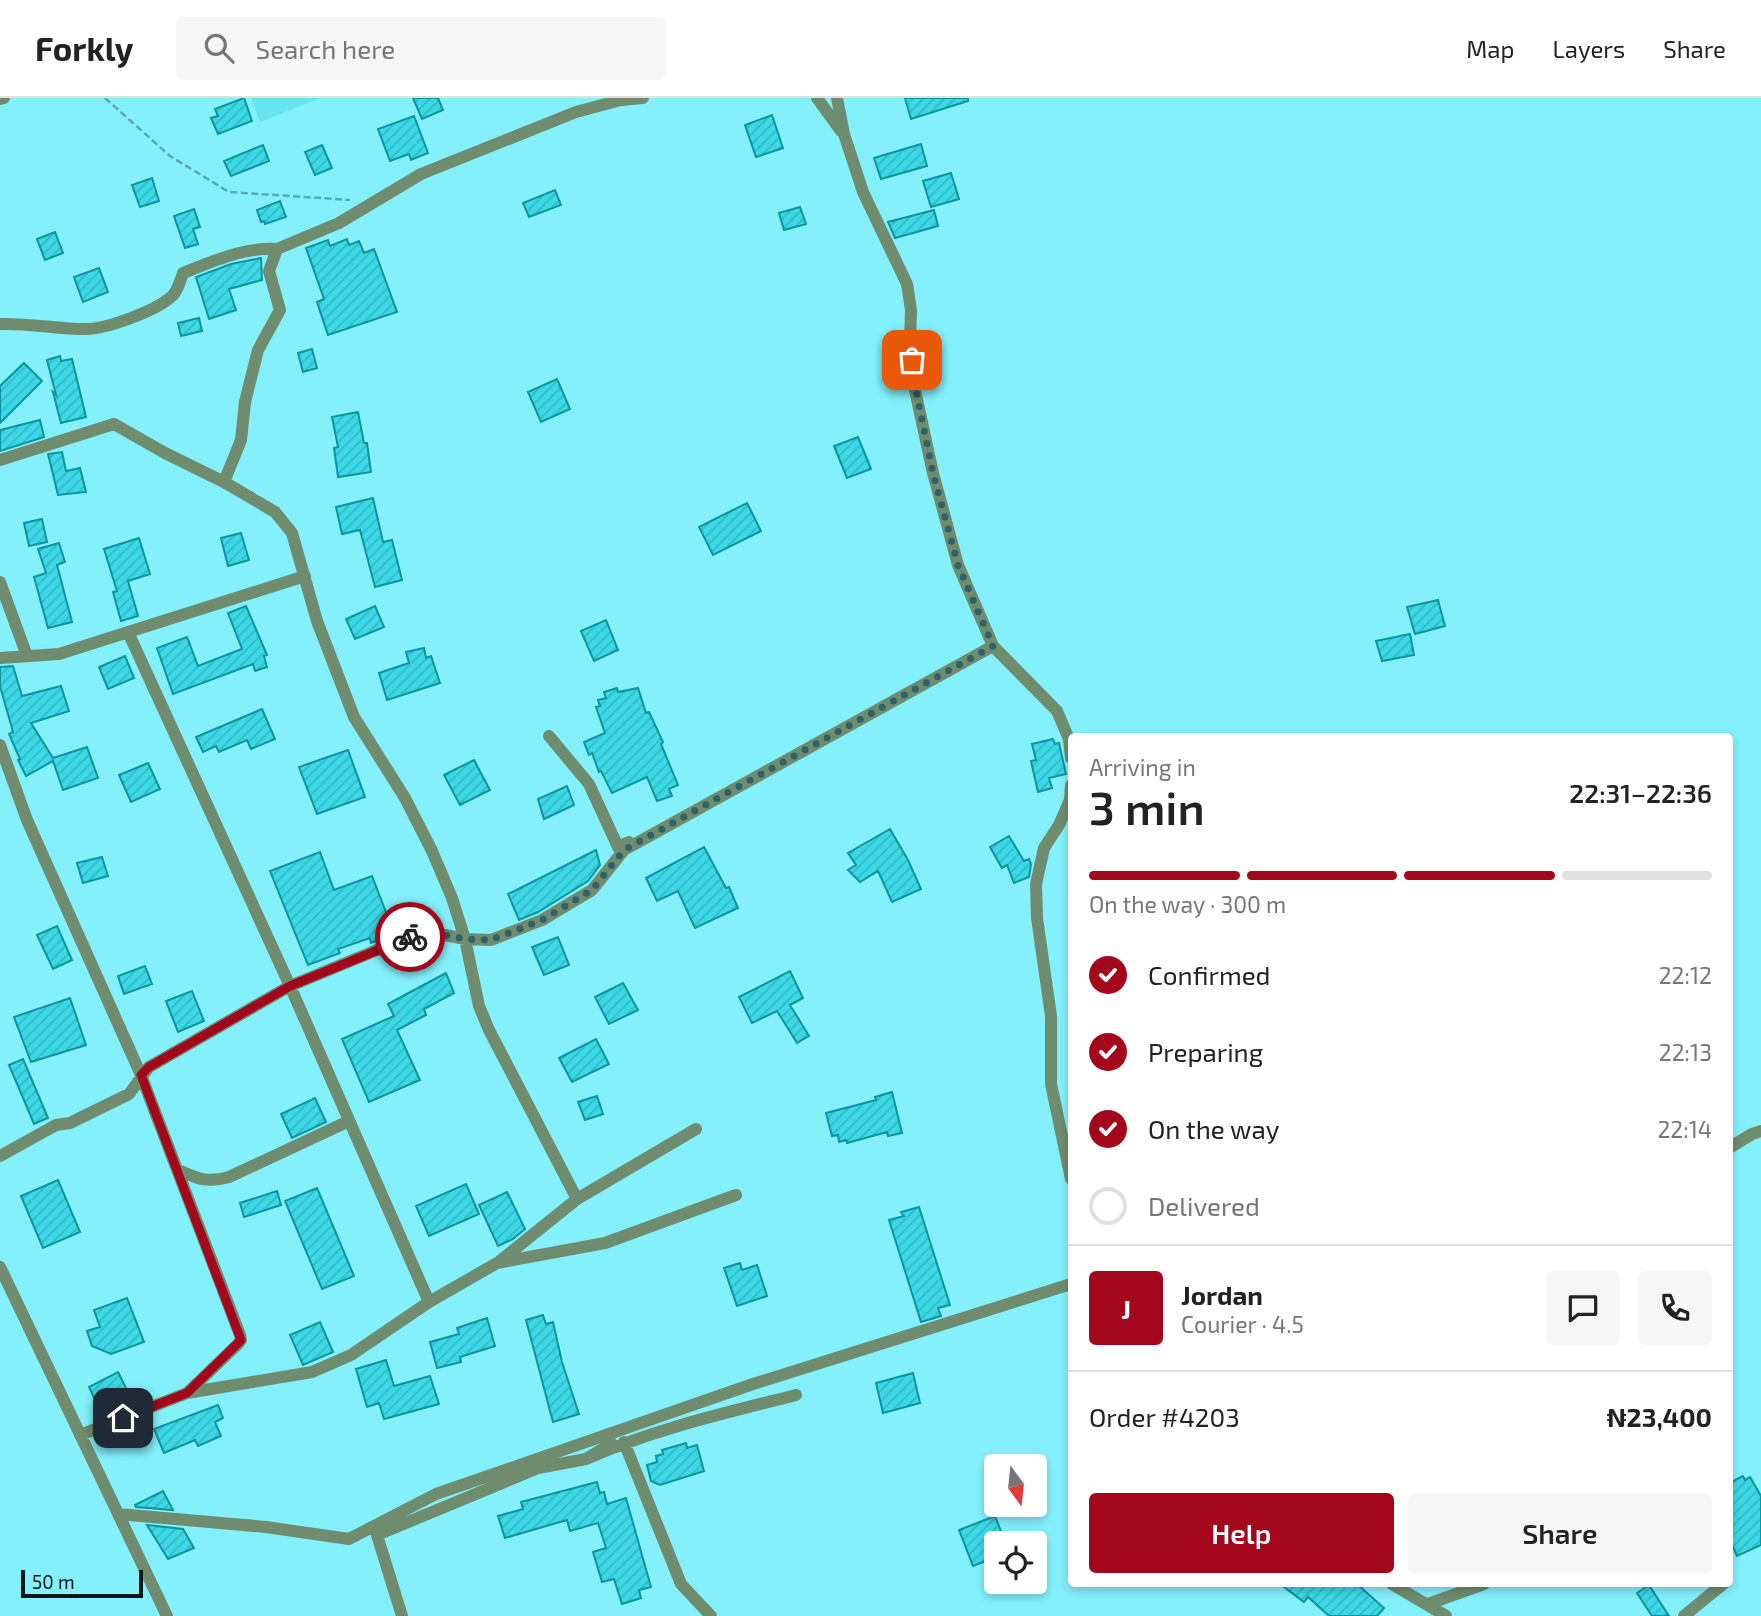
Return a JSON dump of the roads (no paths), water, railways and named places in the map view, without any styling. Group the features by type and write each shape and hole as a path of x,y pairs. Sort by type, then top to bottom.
{"street":[{"path":"0,324 22,323 88,329 114,324 140,314 173,296 183,273 240,252 257,248 277,249 340,223 421,174 576,111 621,100 643,98"},
{"path":"817,98 844,134"},
{"path":"837,98 844,134 863,192 907,284 911,310 910,340 914,381 933,473 958,565 993,646 1057,711 1068,737"},
{"path":"224,482 241,440 245,402 258,350 280,310 269,271 277,249"},
{"path":"0,460 114,424 275,512 292,533 317,621 354,717 405,798 432,851 452,898 465,939 479,1006 577,1199"},
{"path":"0,658 59,654 305,576"},
{"path":"0,582 27,656"},
{"path":"128,632 290,986 429,1302"},
{"path":"0,1156 56,1125 70,1123 129,1094 149,1067 290,986 406,938 429,932 465,939 491,940 542,920 592,890 624,850 993,646"},
{"path":"549,736 589,784 618,847 687,815"},
{"path":"0,745 27,820 141,1075 241,1340 187,1393"},
{"path":"1068,805 1044,848 1036,884 1037,918 1051,1016 1051,1084 1068,1165"},
{"path":"178,1170 198,1179 212,1181 229,1177 349,1122"},
{"path":"80,1435 187,1393 312,1372 351,1355 429,1302 497,1263 577,1199 696,1129"},
{"path":"1733,1145 1752,1133 1761,1131"},
{"path":"497,1263 605,1243 736,1195"},
{"path":"0,1267 167,1616"},
{"path":"118,1514 266,1527 349,1539 436,1494 753,1384 1068,1285"},
{"path":"402,1616 377,1535 538,1468 586,1459 624,1442 686,1422 796,1395"},
{"path":"586,1459 611,1444 608,1434"},
{"path":"624,1442 681,1584 711,1616"},
{"path":"1397,1587 1446,1616"},
{"path":"1428,1604 1476,1587"},
{"path":"1684,1616 1719,1587"}]}
